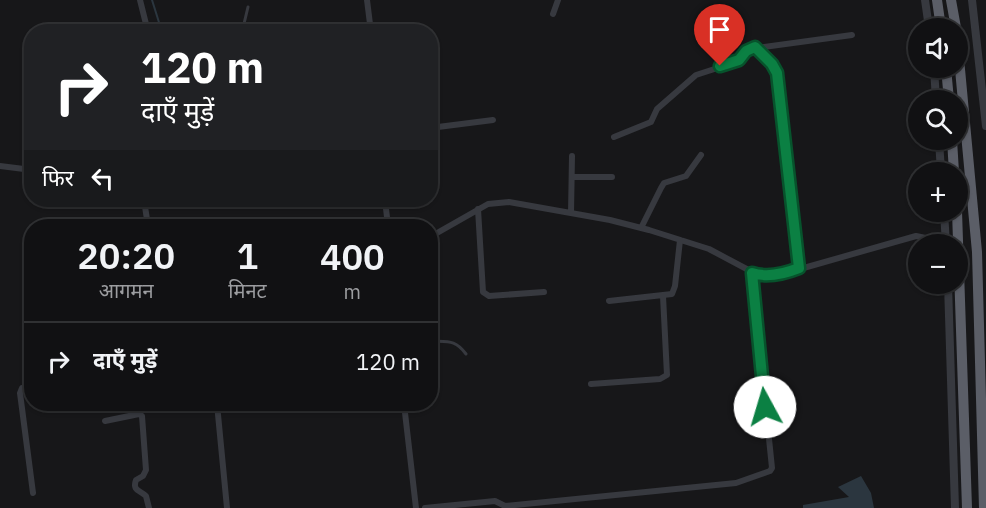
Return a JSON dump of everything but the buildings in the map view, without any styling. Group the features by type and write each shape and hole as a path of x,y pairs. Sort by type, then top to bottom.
{"highway":[{"path":"937,0 940,18"},
{"path":"951,0 954,18"},
{"path":"961,78 977,252 984,508"},
{"path":"957,222 968,508"}],"street":[{"path":"140,0 146,24"},
{"path":"367,0 369,24"},
{"path":"553,14 558,0"},
{"path":"925,0 928,18"},
{"path":"972,0 986,126"},
{"path":"614,137 651,122 657,109 696,75 736,62 746,51 755,47 852,35"},
{"path":"755,47 772,64 777,73 799,268"},
{"path":"438,127 493,120"},
{"path":"641,228 661,188 669,181 686,176 701,155"},
{"path":"571,213 572,156"},
{"path":"0,166 24,169"},
{"path":"572,177 612,177"},
{"path":"438,232 488,204 509,202 641,228 709,249 752,273 765,276 786,273 908,238"},
{"path":"478,209 483,292 489,296 544,292"},
{"path":"609,301 663,296 674,292 680,240"},
{"path":"425,508 495,501 503,506 539,506 736,483 770,471 772,464 752,273"},
{"path":"949,294 956,418 955,508"},
{"path":"591,384 660,379 667,375 663,296"},
{"path":"24,388 20,393 33,493"},
{"path":"218,411 227,508"},
{"path":"405,411 416,508"},
{"path":"105,421 139,414 142,416 146,470 144,476 136,480 135,487 146,496 149,508"}],"lane":[{"path":"244,24 248,7"},
{"path":"438,342 454,342 466,354"}],"shaded area":[{"path":"861,476 871,493 874,508 803,508 803,505 849,497 838,487"}],"waterway":[{"path":"152,0 160,24"}],"route":[{"path":"720,66 736,62 746,51 755,47 776,68 777,73 799,268 786,273 765,276 752,273 765,407"}]}
